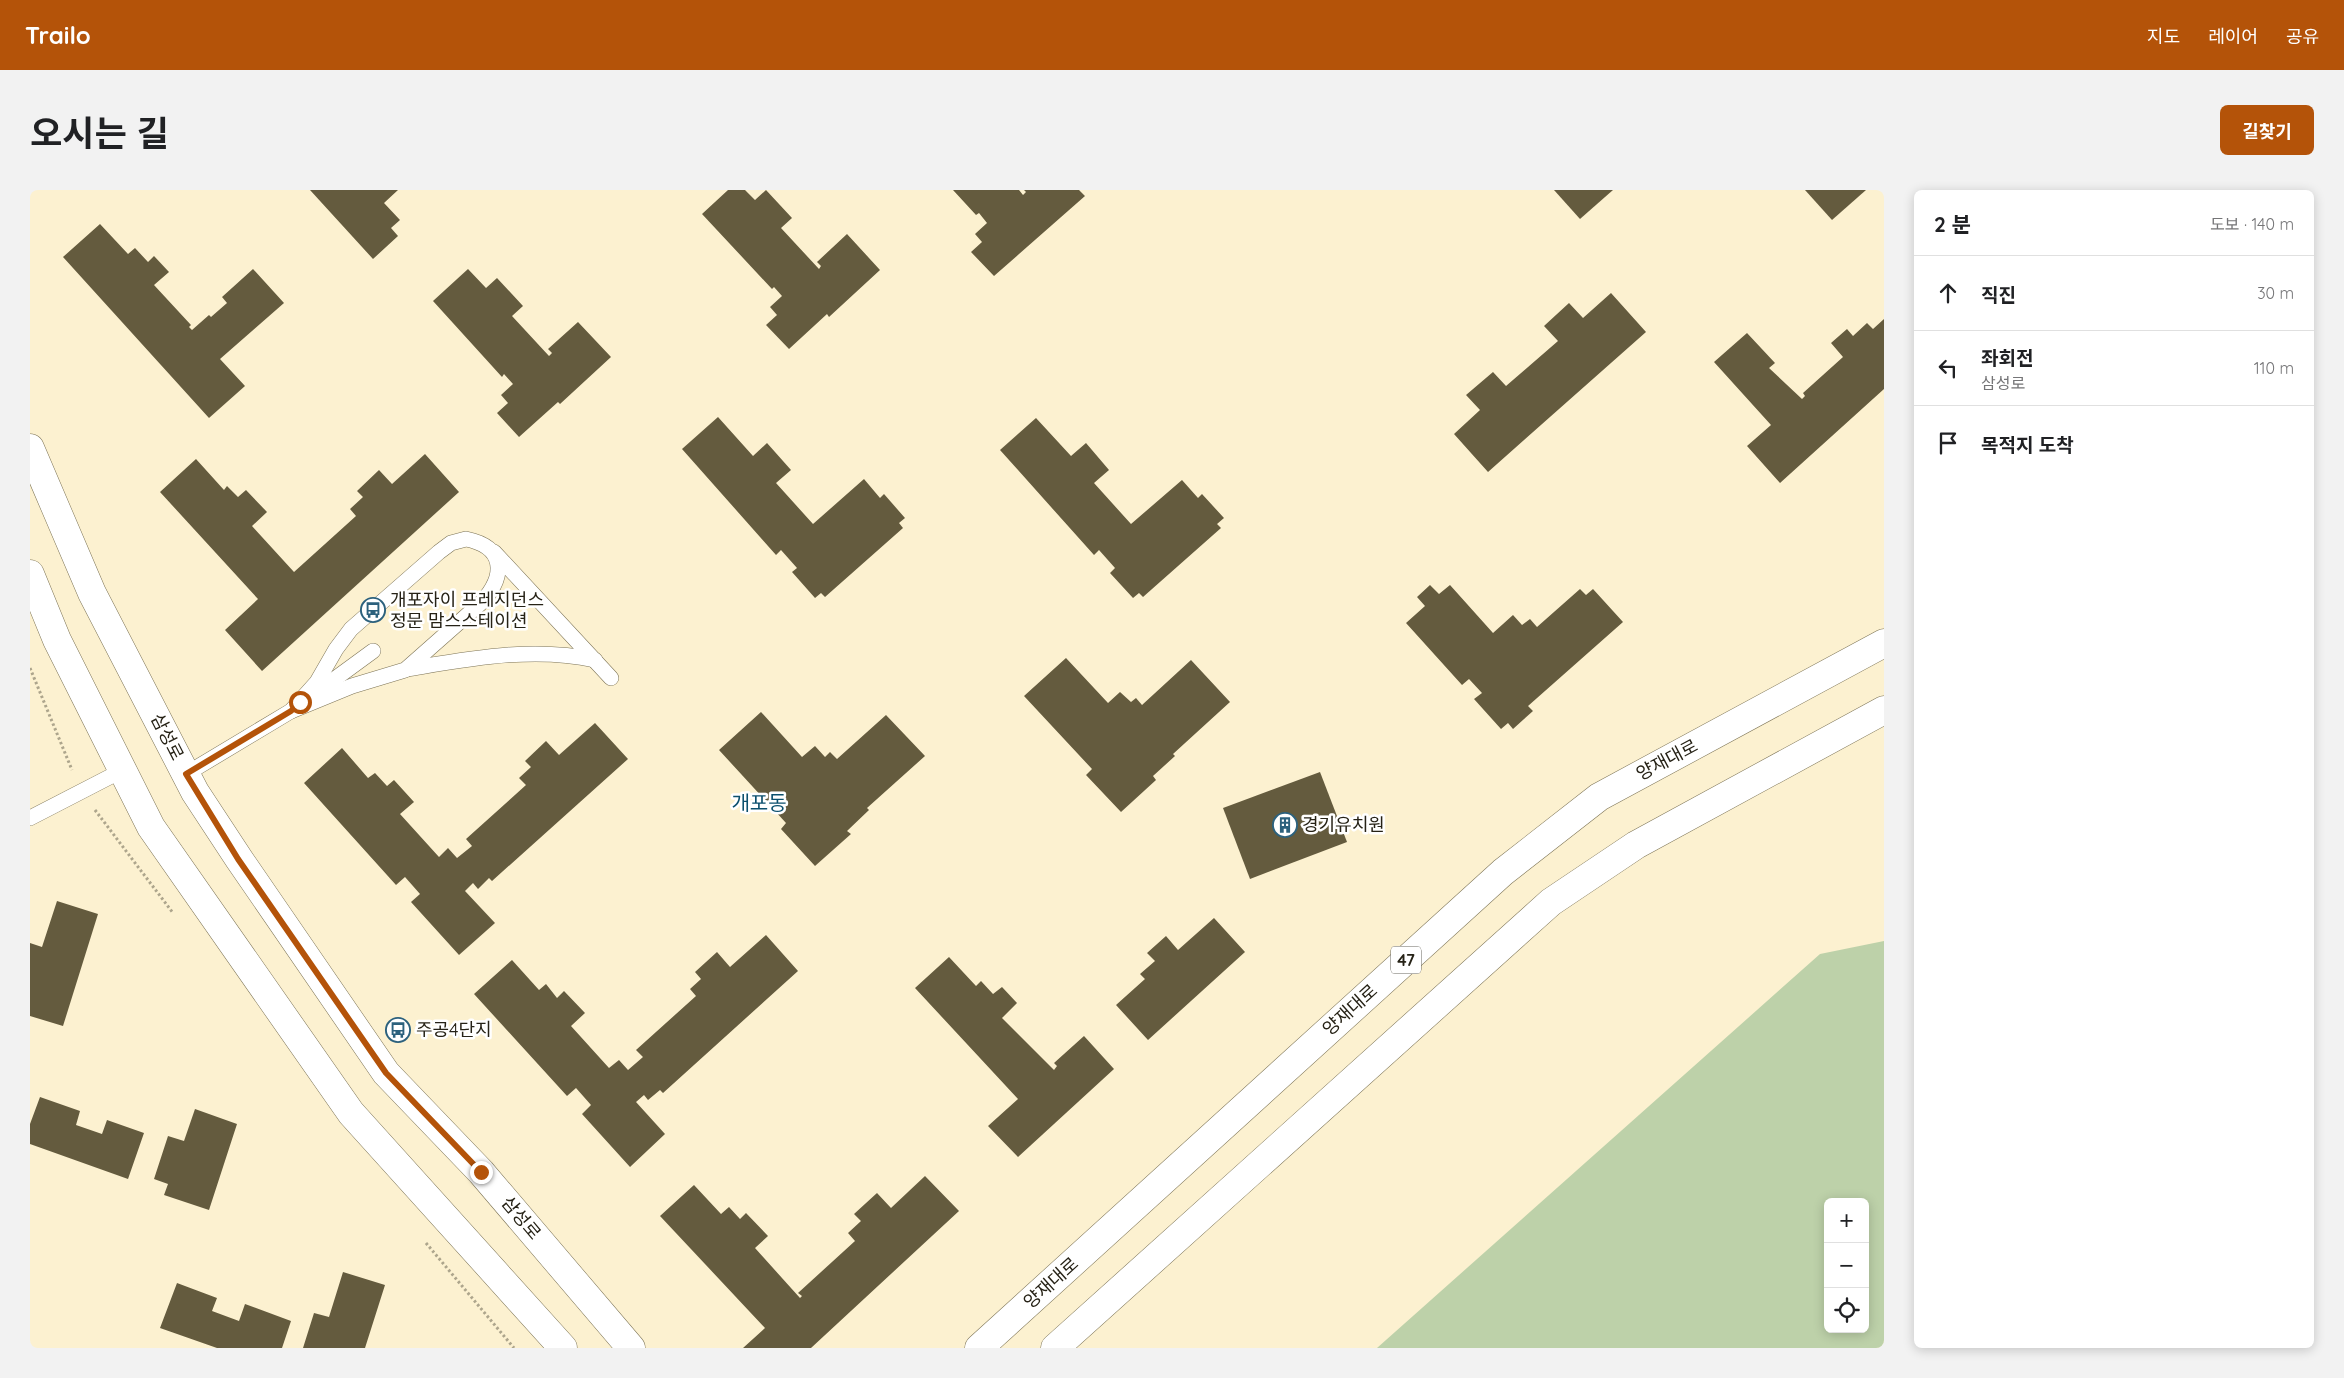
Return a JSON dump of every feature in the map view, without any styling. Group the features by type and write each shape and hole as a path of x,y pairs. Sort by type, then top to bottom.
{"main road":[{"name":"삼성로","path":"30,448 92,593 186,774 238,859 386,1073 481,1172 631,1348"},
{"path":"30,574 57,640 151,827 351,1113 563,1348"},
{"name":"양재대로","path":"979,1348 1503,872 1592,802 1884,643"},
{"path":"1055,1348 1551,902 1636,845 1884,710"}],"lane":[{"path":"291,711 317,682 351,629 439,552 451,544 466,539 480,542 493,550 611,678"},
{"path":"405,670 482,602 492,590 497,577 497,564 493,550"},
{"path":"186,774 291,711 373,651"},
{"path":"291,711 352,686 405,670 498,656 573,655 595,660"},
{"path":"30,818 122,770"}],"green space":[{"path":"1884,941 1884,1348 1377,1348 1820,954"}],"building":[{"path":"310,190 398,190 384,203 400,220 391,228 398,236 373,259"},
{"path":"728,190 745,190 755,200 766,190 792,218 781,228 819,269 821,266 817,262 847,234 880,270 829,317 827,314 789,349 766,325 777,315 770,307 782,296 774,287 772,289 702,214"},
{"path":"953,190 1019,190 1023,195 1026,192 1024,190 1079,190 1085,196 994,276 971,252 982,242 975,234 987,223 979,213 976,215"},
{"path":"1554,190 1613,190 1580,219"},
{"path":"1805,190 1866,190 1832,220"},
{"path":"100,224 128,254 135,248 148,262 154,256 169,272 154,285 191,325 189,327 192,330 227,303 222,297 253,269 284,303 220,359 245,386 209,418 63,257"},
{"path":"468,269 486,288 497,278 523,306 512,316 549,356 552,353 548,349 578,322 611,357 560,404 558,402 519,437 497,413 508,403 501,395 513,384 504,374 502,377 433,301"},
{"path":"1611,293 1646,332 1488,472 1454,434 1480,410 1466,395 1493,372 1506,386 1558,341 1544,326 1569,303 1583,318"},
{"path":"1884,319 1884,389 1780,483 1747,446 1771,425 1714,362 1747,333 1775,363 1769,368 1802,399 1805,396 1803,393 1843,357 1831,343 1847,329 1853,336 1867,323 1873,329"},
{"path":"718,417 753,456 767,443 791,470 776,483 813,524 864,479 880,498 884,494 905,518 899,523 903,528 825,597 821,593 815,598 792,572 797,568 781,550 776,555 682,449"},
{"path":"1036,418 1071,456 1086,443 1109,470 1094,483 1131,524 1182,480 1198,498 1202,494 1224,518 1217,524 1221,528 1143,597 1139,593 1133,598 1110,573 1115,568 1099,550 1094,555 1000,450"},
{"path":"425,454 459,492 262,671 225,630 258,599 160,492 196,459 224,490 227,486 238,497 246,490 267,512 252,526 294,572 356,516 350,509 363,497 357,491 379,470 392,484"},
{"path":"1430,585 1439,594 1450,585 1493,633 1513,615 1522,625 1530,619 1537,627 1580,589 1586,595 1593,589 1623,622 1528,706 1533,711 1513,729 1508,723 1501,729 1474,699 1482,693 1469,679 1462,685 1406,623 1425,606 1417,597"},
{"path":"1066,658 1108,703 1120,692 1131,702 1136,698 1142,705 1191,660 1230,702 1173,754 1175,756 1153,776 1156,780 1121,812 1086,775 1092,769 1024,696"},
{"path":"761,712 802,757 815,746 825,757 830,752 837,759 886,715 925,756 867,808 869,810 847,831 851,834 815,866 781,829 786,823 719,750"},
{"path":"595,723 628,759 492,881 489,878 478,889 473,883 465,891 495,923 459,955 411,902 420,894 405,877 396,885 304,783 342,748 368,778 375,773 387,786 394,780 414,802 400,814 439,857 448,848 457,858 472,846 466,839 526,785 519,778 531,767 525,761 546,741 559,755"},
{"name":"경기유치원","path":"1320,772 1347,842 1250,879 1223,808"},
{"path":"57,901 98,914 63,1026 30,1016 30,943 42,947"},
{"path":"1214,918 1245,952 1148,1040 1116,1005 1145,979 1140,974 1155,961 1147,953 1166,936 1178,950"},
{"path":"766,935 798,971 663,1093 660,1090 648,1100 644,1095 636,1102 665,1134 630,1167 582,1114 591,1105 576,1088 567,1096 474,994 512,960 539,990 546,984 557,998 564,991 585,1013 571,1026 609,1068 619,1060 628,1070 643,1057 636,1050 696,996 690,989 701,979 695,972 717,952 730,967"},
{"path":"949,957 976,986 981,981 993,994 1002,987 1017,1003 1002,1018 1054,1070 1057,1066 1054,1063 1084,1036 1114,1069 1018,1157 988,1126 1018,1099 915,988"},
{"path":"40,1097 80,1111 76,1125 102,1134 107,1120 144,1133 128,1179 30,1144 30,1124"},
{"path":"195,1109 237,1124 209,1210 164,1195 168,1184 154,1179 168,1136 184,1141"},
{"path":"925,1176 959,1211 811,1348 743,1348 765,1328 660,1216 694,1185 721,1214 729,1207 740,1219 746,1213 768,1236 755,1248 800,1298 802,1296 798,1293 855,1241 848,1233 861,1221 854,1214 877,1193 891,1208"},
{"path":"343,1272 385,1285 365,1348 303,1348 314,1313 329,1317"},
{"path":"177,1283 217,1298 212,1311 239,1321 245,1304 291,1321 282,1348 217,1348 160,1328"}],"place":[{"name":"개포자이 프레지던스 정문 맘스스테이션","path":"373,610"},
{"name":"경기유치원","path":"1285,825"},
{"name":"주공4단지","path":"398,1030"}],"district":[{"name":"개포동","path":"759,803"}],"route":[{"path":"300,702 291,711 186,774 195,792 238,859 386,1073 481,1172"}]}
